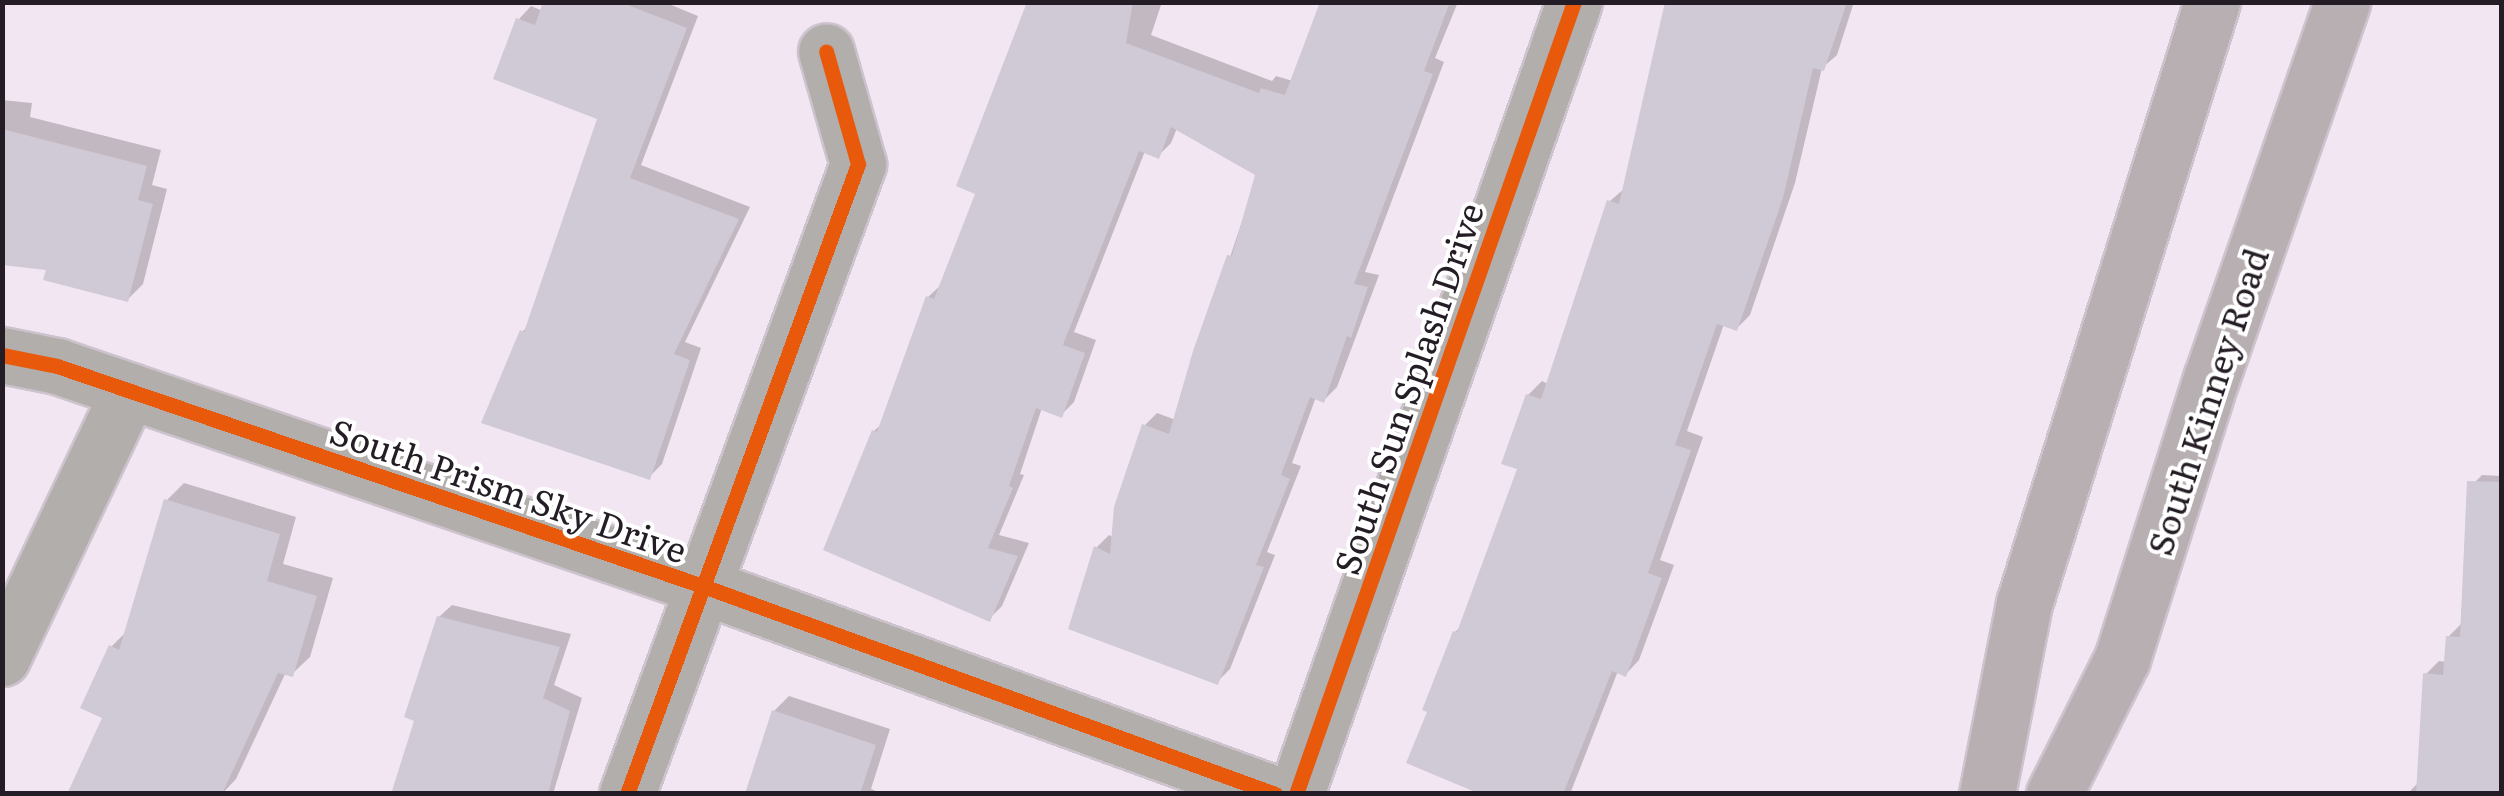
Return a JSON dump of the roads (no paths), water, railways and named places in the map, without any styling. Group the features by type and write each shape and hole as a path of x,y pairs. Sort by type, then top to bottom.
{"main road":[{"path":"1988,794 2024,604 2212,2"},
{"name":"South Kinney Road","path":"2054,794 2122,658 2211,379 2342,2"}],"street":[{"name":"South Sun Splash Drive","path":"1296,794 1574,2"},
{"path":"627,794 858,164 826,50"},
{"name":"South Prism Sky Drive","path":"2,355 57,366 703,586 1275,794"},
{"path":"2,658 129,391"}]}
